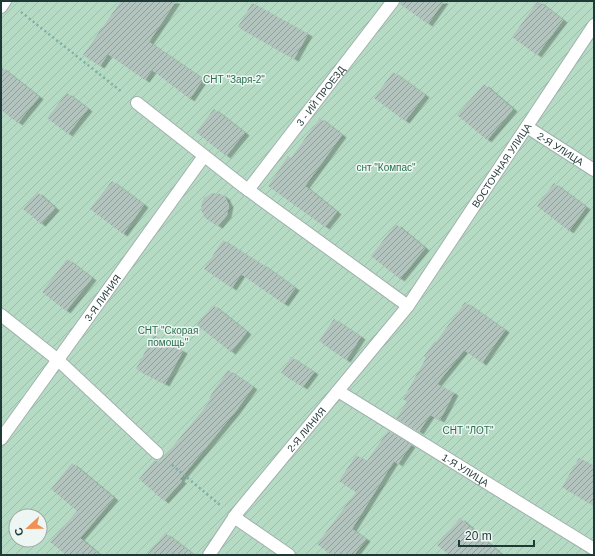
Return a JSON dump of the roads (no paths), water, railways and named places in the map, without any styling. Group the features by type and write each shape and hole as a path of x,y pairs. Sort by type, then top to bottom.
{"street":[{"path":"1,7 5,1"},
{"name":"3 - ИЙ ПРОЕЗД","path":"248,190 393,1"},
{"name":"ВОСТОЧНАЯ УЛИЦА","path":"408,306 594,25"},
{"path":"137,103 248,190 408,306"},
{"name":"2-Я УЛИЦА","path":"527,127 594,170"},
{"name":"3-Я ЛИНИЯ","path":"1,439 204,156"},
{"name":"2-Я ЛИНИЯ","path":"209,555 234,517 408,306"},
{"path":"1,315 58,360 157,452"},
{"name":"1-Я УЛИЦА","path":"338,392 594,549"},
{"path":"234,517 289,555"}],"park label":[{"name":"СНТ \"Заря-2\"","path":"234,79"},
{"name":"снт \"Компас\"","path":"386,167"},
{"name":"СНТ \"Скорая помощь\"","path":"168,336"},
{"name":"СНТ \"ЛОТ\"","path":"468,430"}]}
